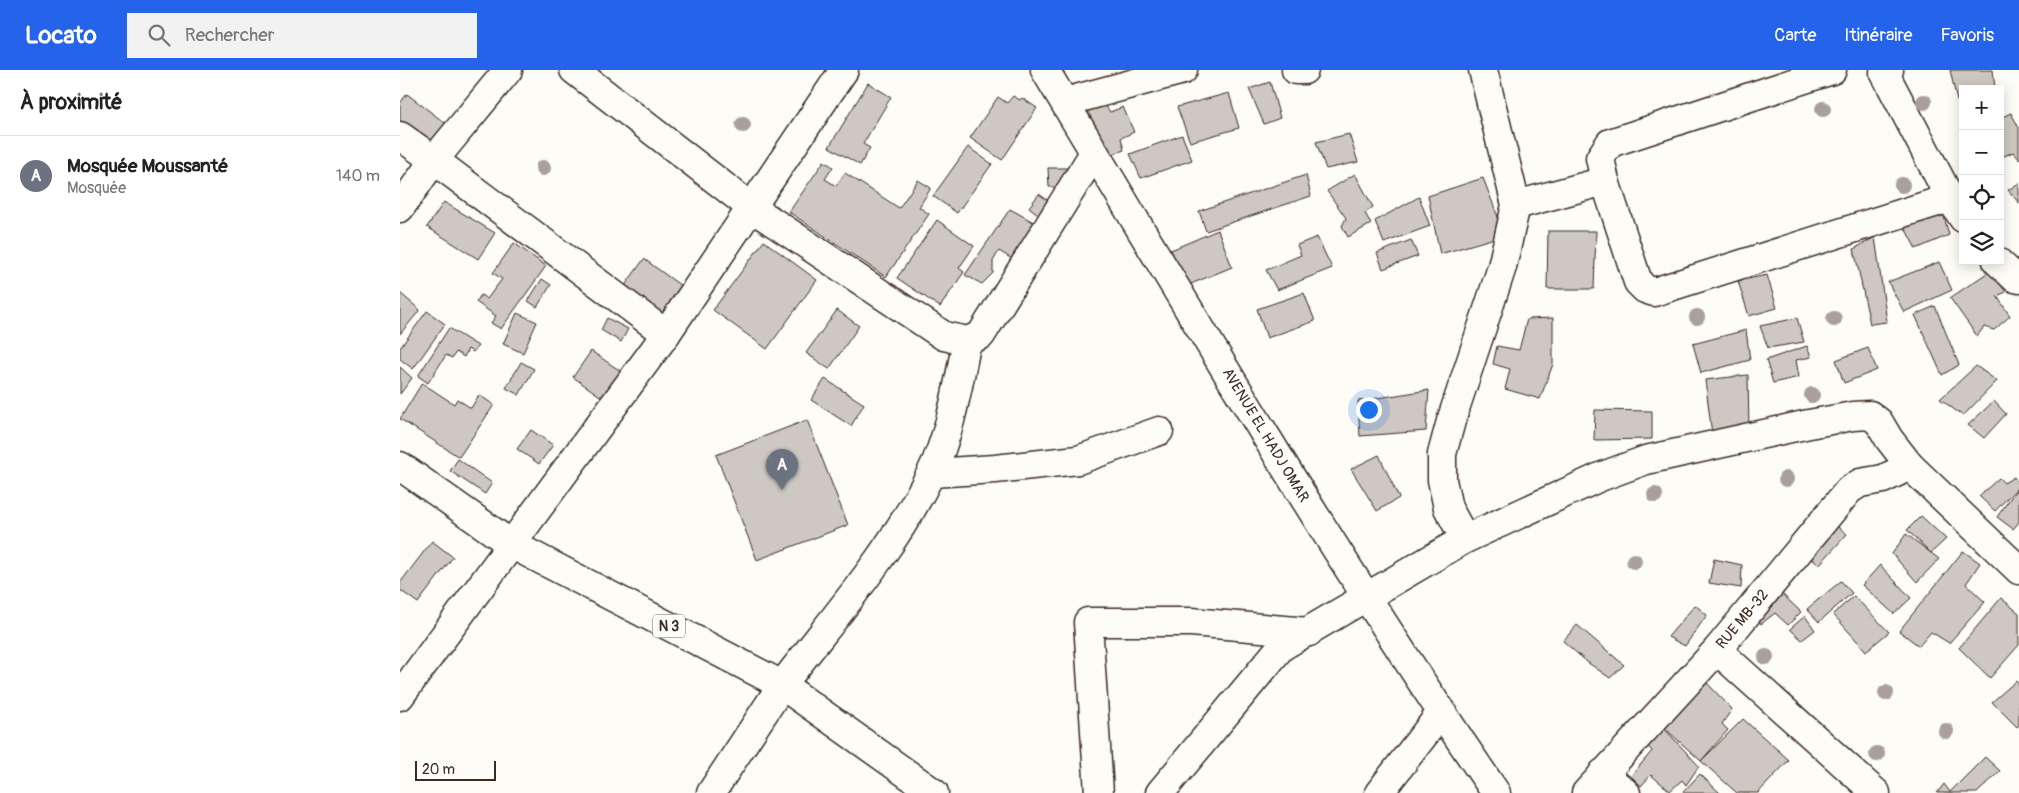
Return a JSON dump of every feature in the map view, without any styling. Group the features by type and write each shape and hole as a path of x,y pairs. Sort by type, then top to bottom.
{"street":[{"path":"400,208 434,160 508,70"},
{"path":"574,70 752,208 944,336 967,341 981,335 1094,153"},
{"path":"400,696 666,334 844,70"},
{"name":"AVENUE EL HADJ OMAR","path":"1045,70 1365,597 1496,793"},
{"path":"1064,102 1183,70"},
{"path":"1296,70 1304,70"},
{"path":"1465,540 1448,508 1442,480 1442,454 1451,421 1502,267 1516,205 1484,70"},
{"path":"1832,70 1610,143 1600,158 1605,181 1638,282 1645,289 1654,292 1957,208 1885,71"},
{"path":"400,136 666,334"},
{"path":"1516,205 1605,181"},
{"path":"2001,265 2015,278 2019,278"},
{"path":"711,793 782,685 888,549 932,473 945,439 967,341"},
{"path":"1160,793 1281,647 1465,540 1600,477 1646,460 1757,435 1853,416 1870,415 1879,422 1889,439 1910,466 2019,570"},
{"path":"932,473 1078,460 1159,431"},
{"name":"N 3","path":"400,466 511,544 782,685 934,793"},
{"name":"RUE MB-32","path":"1595,783 1717,650 1849,490 1860,484 1883,479 1910,466"},
{"path":"1099,793 1088,622 1191,622 1309,632"},
{"path":"1717,650 1876,793"},
{"path":"1379,793 1441,713"},
{"path":"1595,783 1626,793"}],"building":[{"path":"1950,70 1993,70 1995,85 1959,85 1959,101 1957,101"},
{"path":"1270,82 1280,118 1264,124 1249,89"},
{"path":"868,83 891,97 863,144 870,148 860,165 829,147"},
{"path":"1229,93 1239,128 1190,142 1177,107"},
{"path":"407,94 449,126 430,149 400,125 400,103"},
{"path":"1013,96 1020,100 1022,98 1037,108 1002,160 970,138 998,97 1007,103"},
{"path":"1103,102 1110,112 1123,107 1134,132 1121,138 1124,150 1110,155 1085,111"},
{"path":"2011,113 2019,128 2019,159 2013,152 2004,156 2004,116"},
{"path":"1349,134 1358,162 1326,169 1316,142"},
{"path":"1182,135 1192,160 1141,178 1130,154"},
{"path":"968,147 992,164 957,213 933,196"},
{"path":"824,161 833,167 825,179 836,186 845,173 899,208 918,180 931,188 919,207 929,214 886,277 789,212"},
{"path":"1048,168 1067,168 1067,187 1049,187"},
{"path":"1355,174 1373,207 1365,213 1371,224 1348,237 1342,226 1346,218 1327,191"},
{"path":"1306,175 1311,196 1206,231 1199,211"},
{"path":"1483,178 1505,235 1440,254 1428,196"},
{"path":"2019,183 2019,203 2008,190"},
{"path":"1039,194 1054,205 1043,218 1029,207"},
{"path":"1419,197 1430,226 1384,243 1375,221"},
{"path":"444,202 495,233 478,259 427,227"},
{"path":"1010,209 1037,224 1012,259 999,251 993,261 993,273 982,284 965,275"},
{"path":"1942,209 1949,235 1916,249 1904,226"},
{"path":"937,220 974,246 959,268 964,272 940,307 897,278"},
{"path":"1218,230 1232,267 1186,286 1171,250"},
{"path":"1548,231 1596,231 1594,289 1547,289"},
{"path":"1317,237 1332,268 1277,290 1266,270 1301,255 1297,245"},
{"path":"1875,237 1887,322 1870,324 1854,249"},
{"path":"1411,240 1418,256 1383,269 1377,253"},
{"path":"764,241 817,280 767,349 713,310"},
{"path":"514,243 546,266 501,329 491,323 496,316 476,302 481,295 487,299 502,279 493,273"},
{"path":"644,259 684,288 662,320 621,291"},
{"path":"1939,262 1952,290 1904,312 1888,282"},
{"path":"1990,271 2006,292 1997,296 2010,316 1994,330 1984,327 1977,336 1950,298"},
{"path":"1767,275 1777,308 1749,316 1738,281"},
{"path":"542,279 551,285 537,307 528,301"},
{"path":"400,293 420,310 400,334"},
{"path":"1304,293 1315,321 1267,338 1257,309"},
{"path":"1935,306 1959,365 1942,375 1915,315"},
{"path":"837,310 859,326 829,369 806,353"},
{"path":"427,311 445,324 413,369 400,359 400,348"},
{"path":"517,313 537,322 523,353 503,344"},
{"path":"607,318 628,329 621,342 601,330"},
{"path":"1553,318 1553,364 1540,399 1505,389 1510,369 1493,364 1497,346 1519,350 1527,319"},
{"path":"1797,318 1804,342 1768,348 1760,326"},
{"path":"449,328 478,346 473,352 468,349 464,357 456,352 452,358 446,355 428,383 418,376"},
{"path":"1746,330 1750,360 1701,373 1693,344"},
{"path":"1807,346 1811,357 1796,360 1799,377 1773,383 1766,360"},
{"path":"1868,348 1877,370 1844,383 1836,360"},
{"path":"591,351 628,376 610,403 573,377"},
{"path":"521,362 534,369 519,395 506,388"},
{"path":"1976,366 1997,381 1963,416 1940,399"},
{"path":"400,367 412,378 400,394"},
{"path":"1748,375 1749,431 1712,434 1705,380"},
{"path":"825,379 864,404 851,426 811,400"},
{"path":"422,383 454,404 457,399 471,408 479,395 494,405 459,457 400,419"},
{"path":"1429,390 1426,431 1360,436 1358,401"},
{"path":"1994,401 2006,414 1984,438 1968,425"},
{"path":"1595,410 1652,411 1652,439 1594,440"},
{"path":"807,420 848,525 757,560 716,455"},
{"path":"531,430 553,445 539,464 517,449"},
{"path":"1379,455 1399,498 1377,511 1351,469"},
{"path":"458,459 492,483 485,494 450,471"},
{"path":"2014,477 2019,486 1995,511 1979,496 1999,478 2004,483"},
{"path":"2019,486 2019,522 2013,529 1997,517"},
{"path":"1921,516 1946,539 1931,553 1907,530"},
{"path":"1834,524 1847,534 1819,565 1806,554"},
{"path":"1906,534 1939,559 1917,582 1892,554"},
{"path":"432,541 453,557 418,603 400,590 400,583"},
{"path":"1963,551 1980,563 1966,584 1985,602 1949,643 1931,632 1919,646 1899,631"},
{"path":"1714,559 1742,565 1741,588 1709,583"},
{"path":"1880,565 1911,598 1894,614 1862,585"},
{"path":"1841,581 1852,593 1819,622 1807,609"},
{"path":"1778,590 1801,612 1788,625 1775,613 1761,624 1754,614"},
{"path":"1854,596 1889,632 1866,651 1833,614"},
{"path":"2001,598 2019,613 2019,645 1990,678 1959,648"},
{"path":"1695,605 1707,615 1685,646 1668,637"},
{"path":"1805,616 1815,630 1802,640 1790,629"},
{"path":"1577,625 1624,665 1610,678 1587,662 1563,641"},
{"path":"2016,681 2019,685 2019,725 2017,727 1992,702"},
{"path":"1706,682 1732,709 1722,724 1728,730 1701,761 1659,723"},
{"path":"1743,719 1789,760 1758,793 1737,793 1701,761"},
{"path":"1659,723 1699,766 1686,785 1682,780 1670,791 1651,775 1641,786 1631,776 1652,751 1641,739"},
{"path":"1985,757 2000,771 1977,793 1937,793 1944,784 1950,792"},
{"path":"1700,774 1720,793 1682,793"}],"place":[{"name":"Mosquée Moussanté","path":"782,490"}]}
